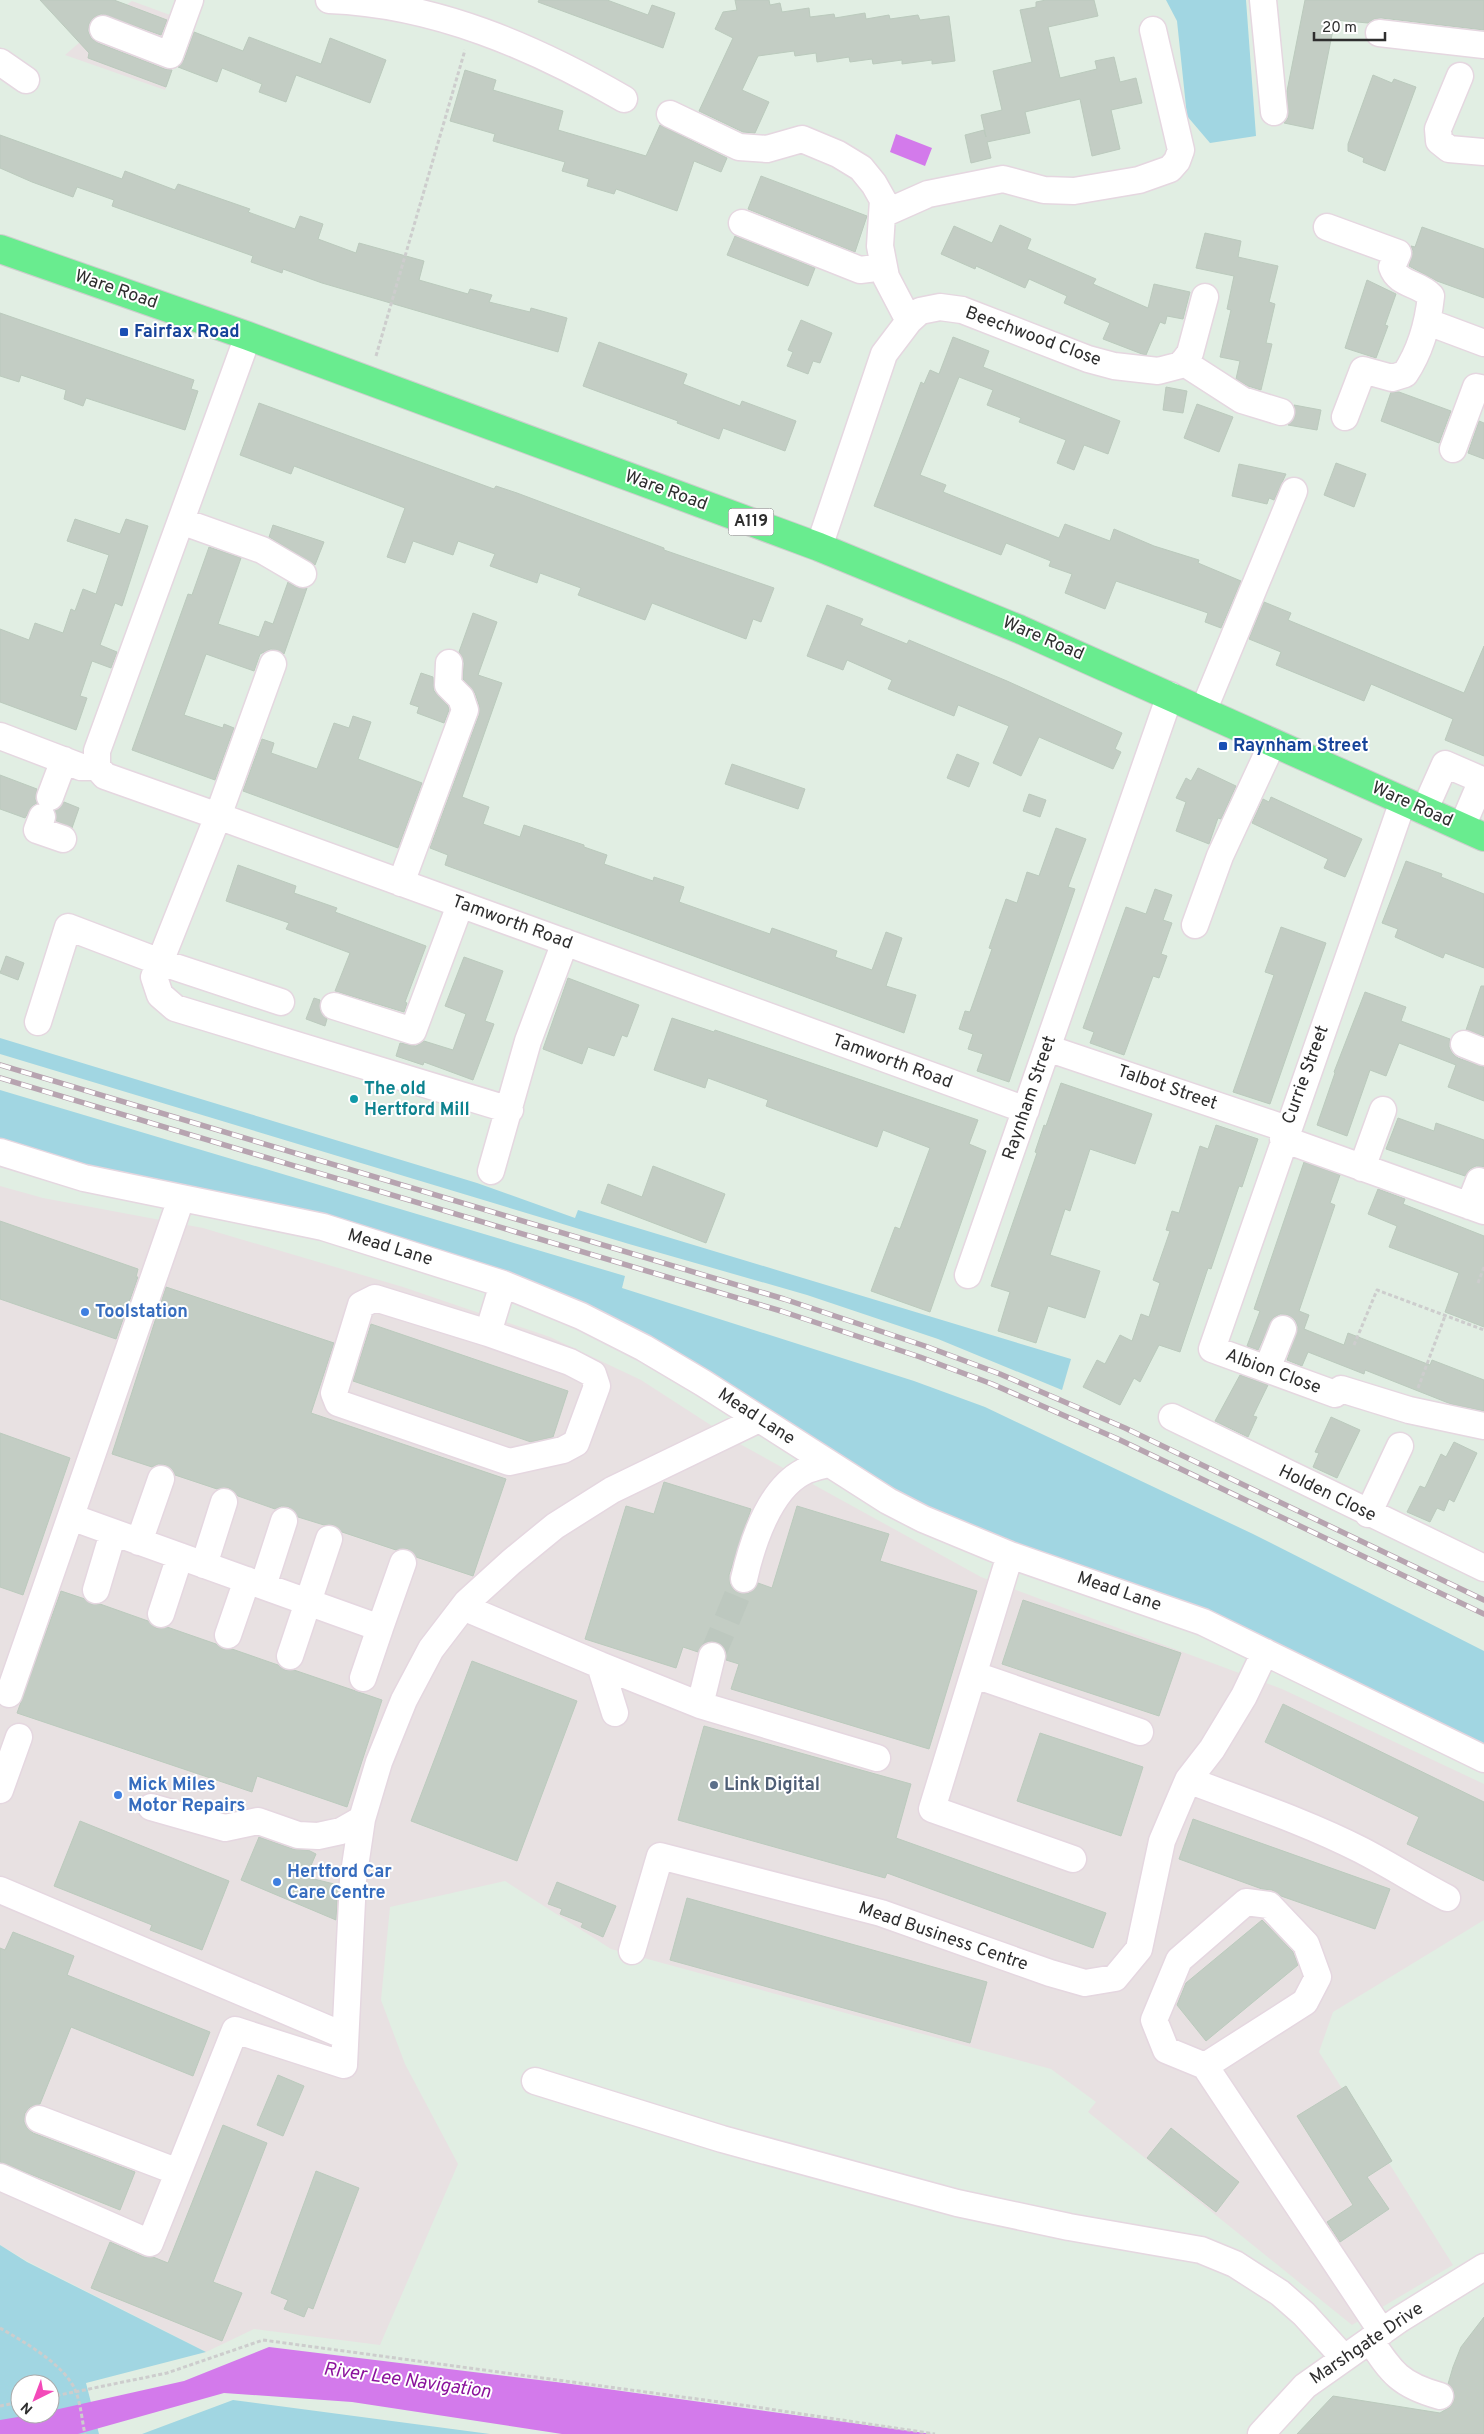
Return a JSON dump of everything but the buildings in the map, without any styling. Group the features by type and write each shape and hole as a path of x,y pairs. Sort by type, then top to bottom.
{"main road":[{"name":"Ware Road","path":"0,249 248,336 819,547 1019,629 1170,694 1473,832"}],"street":[{"path":"103,30 170,55 190,0"},
{"path":"329,0 403,9 472,27 529,48 624,99"},
{"path":"1263,0 1274,112"},
{"path":"883,214 928,194 1003,179 1044,190 1074,192 1139,180 1170,169 1177,161 1181,150 1153,30"},
{"path":"1379,32 1484,45"},
{"path":"0,62 26,80"},
{"path":"1460,76 1438,128 1439,141 1449,149 1484,152"},
{"path":"670,114 739,146 767,149 802,139 838,154 861,168 874,184 883,200 880,246 886,277 909,321"},
{"path":"742,223 860,270 884,267"},
{"path":"1327,227 1398,253 1392,267 1394,274 1400,280 1425,289 1431,296 1428,322 1413,361 1405,374 1392,378 1364,370 1345,418"},
{"path":"1205,297 1190,354 1183,362 1242,400 1281,412"},
{"name":"Beechwood Close","path":"819,547 884,354 909,321 920,311 940,307 962,310 1088,359 1114,366 1158,371 1181,365 1183,362"},
{"path":"1428,322 1484,342"},
{"path":"97,767 97,751 248,336"},
{"path":"1453,449 1476,387 1484,388"},
{"path":"1204,709 1294,492"},
{"path":"181,521 262,550 303,574"},
{"path":"401,883 466,710 461,698 448,685 449,663"},
{"path":"273,664 218,816 154,977 160,994 175,1008 510,1110"},
{"name":"Raynham Street","path":"968,1275 1170,694"},
{"name":"Tamworth Road","path":"0,736 81,767 97,767 105,776 1026,1110"},
{"path":"1195,924 1220,856 1273,742"},
{"path":"63,839 37,830 64,760"},
{"name":"Currie Street","path":"1212,1349 1285,1134 1413,806 1445,764 1482,780 1473,832"},
{"path":"334,1006 413,1031 460,904"},
{"path":"38,1022 68,928 160,962 281,1002"},
{"path":"492,1171 528,1041 565,942"},
{"name":"Talbot Street","path":"1047,1048 1285,1134 1362,1168 1476,1208"},
{"path":"1362,1168 1383,1110"},
{"name":"Mead Lane","path":"0,1152 84,1178 323,1227 503,1284 581,1316 644,1348 829,1464 923,1519 1010,1555 1203,1622 1484,1759"},
{"path":"1476,1208 1479,1181"},
{"path":"9,1694 181,1199"},
{"path":"488,1333 503,1284"},
{"path":"375,1298 488,1333 570,1362 593,1374 597,1386 576,1443 563,1450 509,1462 338,1403 334,1393 361,1306 375,1298"},
{"path":"1267,1369 1283,1329"},
{"name":"Albion Close","path":"1212,1349 1335,1394 1341,1389 1409,1410"},
{"path":"1409,1410 1484,1426"},
{"name":"Holden Close","path":"1172,1417 1368,1514 1484,1568"},
{"path":"0,2177 150,2243 234,2030 344,2065 353,1880 362,1819 379,1762 404,1700 431,1649 463,1608 511,1562 555,1526 612,1490 759,1419"},
{"path":"1368,1514 1400,1446"},
{"path":"744,1579 751,1550 770,1506 787,1485 803,1472 829,1464"},
{"path":"139,1542 161,1480"},
{"path":"204,1565 224,1502"},
{"path":"70,1517 380,1628"},
{"path":"228,1635 284,1521"},
{"path":"96,1590 113,1533"},
{"path":"290,1656 329,1539"},
{"path":"1010,1555 975,1675 932,1809 1073,1860"},
{"path":"161,1614 180,1556"},
{"path":"363,1678 403,1563"},
{"path":"463,1608 700,1705 877,1758"},
{"name":"Mead Business Centre","path":"632,1951 660,1856 881,1913 1050,1973 1085,1983 1115,1978 1139,1949 1162,1841 1188,1780 1212,1749 1244,1696 1265,1652"},
{"path":"700,1705 712,1656"},
{"path":"600,1665 615,1712"},
{"path":"975,1675 1140,1732"},
{"path":"0,1790 19,1737"},
{"path":"1188,1780 1317,1830 1362,1851 1447,1898"},
{"path":"151,1807 225,1828 258,1821 298,1836 318,1836 340,1831 362,1819"},
{"path":"0,1890 345,2036"},
{"path":"1205,2066 1305,2002 1318,1977 1306,1944 1269,1905 1246,1902 1179,1960 1154,2020 1166,2050 1205,2066 1376,2336 1403,2382 1416,2390 1440,2396"},
{"path":"535,2081 722,2139 957,2203 1069,2227 1201,2250 1235,2264 1280,2293 1304,2314 1344,2358"},
{"path":"39,2119 178,2172"},
{"name":"Marshgate Drive","path":"1262,2434 1305,2386 1376,2336 1484,2267"}],"path":[{"path":"376,356 467,45"},
{"path":"1478,1283 1484,1267"},
{"path":"1354,1345 1377,1290 1484,1330"},
{"path":"1409,1410 1445,1316"},
{"path":"0,2328 67,2374 76,2392 85,2434"},
{"path":"60,2395 167,2373 263,2340 749,2406 934,2434"}],"shaded area":[{"path":"1166,0 1246,0 1256,136 1210,143 1187,116 1177,21"},
{"path":"132,1 189,22 165,90 65,55 109,17"},
{"path":"0,1038 477,1183 575,1218 578,1210 1071,1359 1062,1390 938,1339 807,1295 629,1244 0,1054"},
{"path":"0,1090 625,1276 622,1288 914,1381 985,1407 1253,1534 1484,1651 1484,1747 1003,1542 894,1491 605,1316 0,1141"},
{"path":"0,1186 43,1198 203,1228 403,1287 550,1337 641,1380 740,1444 981,1577 1282,1689 1484,1784 1484,1920 1333,2012 1319,2052 1453,2265 1352,2325 1088,2112 1096,2102 1051,2069 611,1949 505,1881 390,1907 381,2000 405,2064 458,2164 380,2345 254,2329 206,2352 27,2261 0,2245"},
{"path":"0,2245 27,2262 206,2352 86,2383 99,2434 0,2434"},
{"path":"233,2400 490,2434 142,2434"}],"water":[{"path":"896,134 932,148 925,166 890,152"},
{"name":"River Lee Navigation","path":"269,2347 564,2383 932,2434 562,2434 352,2402 224,2393 78,2434 0,2434 0,2420 10,2418 10,2424 60,2424 60,2409 184,2381"}],"tunnel":[{"path":"712,1656 744,1579"}],"railway":[{"path":"0,1065 784,1299 925,1346 1000,1374 1125,1428 1484,1600"},
{"path":"0,1078 781,1311 920,1357 992,1384 1120,1440 1484,1614"}],"place":[{"name":"Fairfax Road","path":"124,332"},
{"name":"Raynham Street","path":"1223,746"},
{"name":"The old Hertford Mill","path":"354,1099"},
{"name":"Toolstation","path":"85,1312"},
{"name":"Link Digital","path":"714,1785"},
{"name":"Mick Miles Motor Repairs","path":"118,1795"},
{"name":"Hertford Car Care Centre","path":"277,1882"}]}
